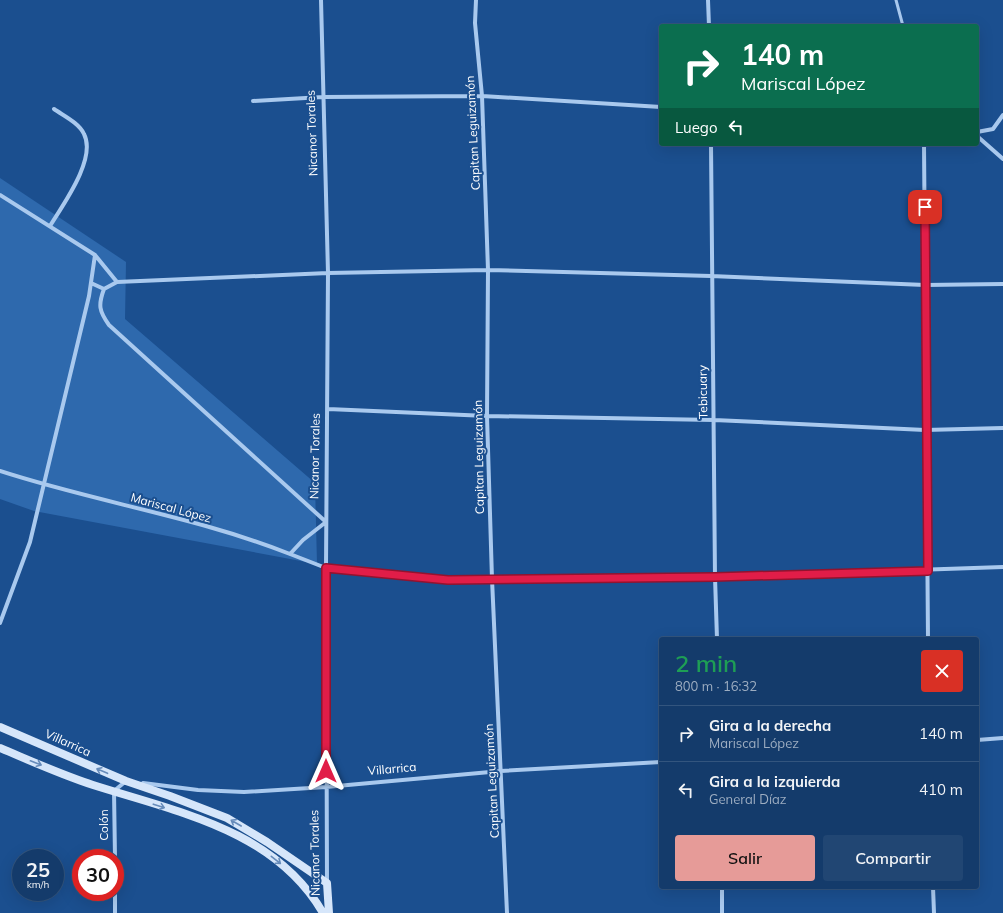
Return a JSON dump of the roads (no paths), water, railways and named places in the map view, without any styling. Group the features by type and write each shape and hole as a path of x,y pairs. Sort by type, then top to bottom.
{"street":[{"name":"Nicanor Torales","path":"321,0 328,273 326,787 327,883 329,913"},
{"name":"Capitan Leguizamón","path":"476,0 475,23 482,96 488,270 487,416 492,579 507,913"},
{"path":"708,0 709,24"},
{"path":"253,101 323,97 482,96 659,107"},
{"path":"50,226 83,167 87,142 85,134 79,127 54,108"},
{"path":"979,132 993,128 1003,115"},
{"path":"979,138 1003,159"},
{"name":"Tebicuary","path":"711,146 711,276 717,637"},
{"path":"924,146 925,430 928,637"},
{"path":"0,194 95,255 118,282"},
{"path":"0,623 30,542 45,485 91,283 95,255"},
{"path":"290,554 303,540 326,522 109,325 100,312 100,298 104,289 118,282 328,273 488,270 711,276 925,285 1003,284"},
{"path":"91,283 104,289"},
{"path":"328,409 487,416 714,420 925,430 1003,428"},
{"name":"Mariscal López","path":"0,471 45,485 179,520 273,547 326,568 448,580 715,577 928,571 1003,567"},
{"name":"Villarrica","path":"0,726 126,781 227,818 267,842 327,883"},
{"path":"979,740 1003,738"},
{"path":"0,748 69,777 200,819 234,832 255,844 288,870 312,894 322,913"},
{"name":"Villarrica","path":"126,781 220,792 326,787 501,771 659,762"},
{"path":"114,791 126,781"},
{"name":"Colón","path":"114,791 115,849"},
{"path":"722,889 722,913"},
{"path":"933,889 934,913"},
{"path":"115,901 115,913"}],"lane":[{"path":"896,0 903,24"}]}
